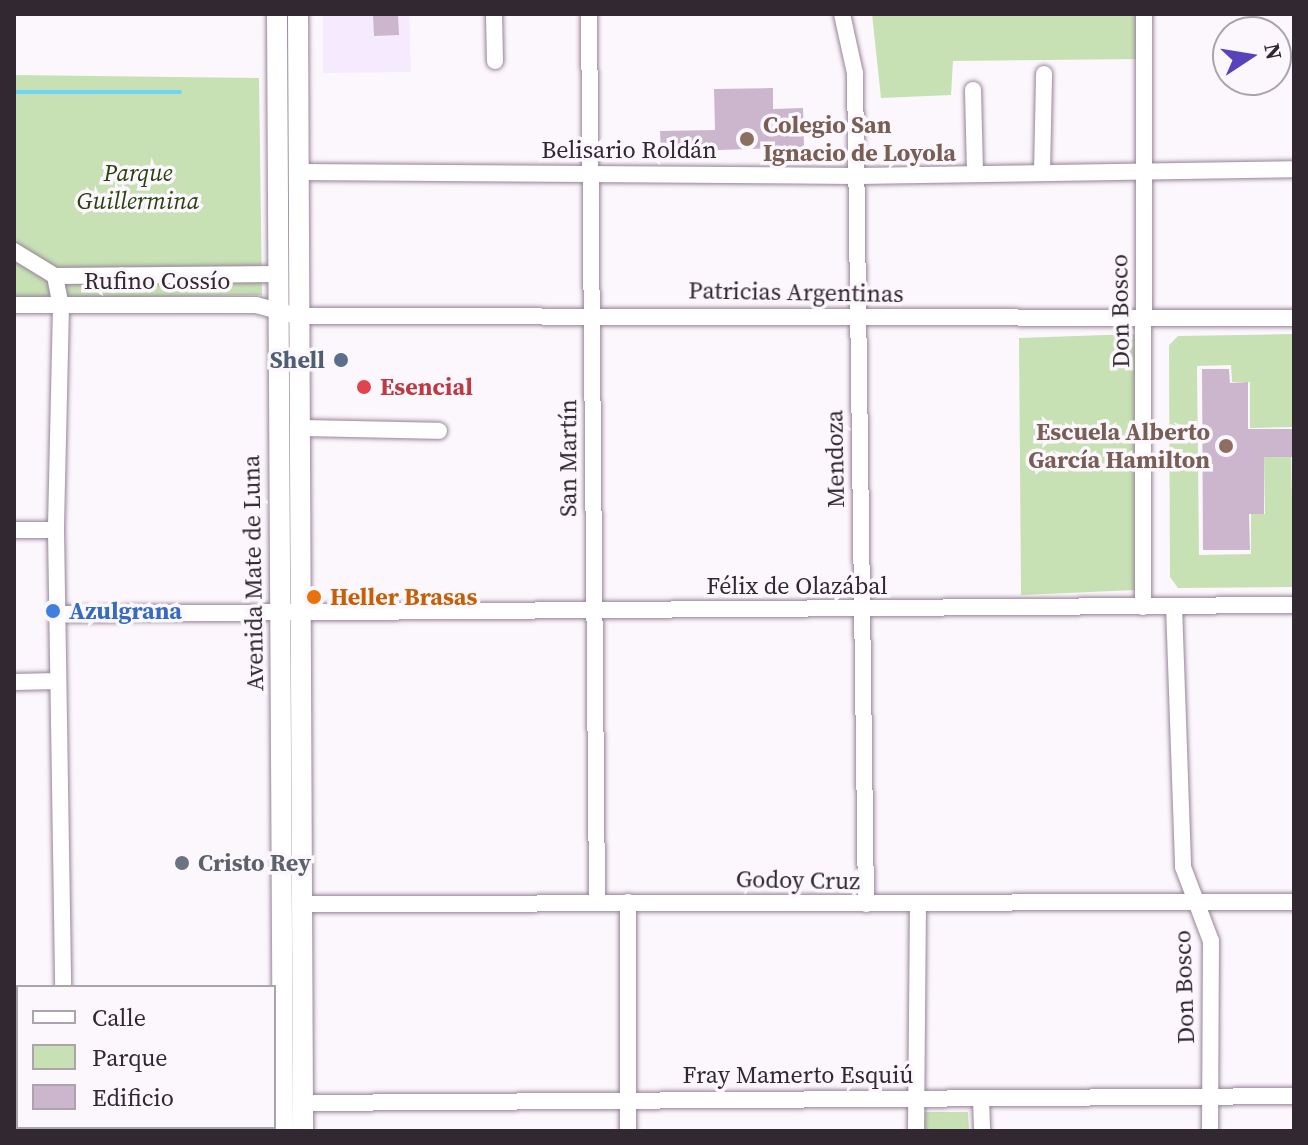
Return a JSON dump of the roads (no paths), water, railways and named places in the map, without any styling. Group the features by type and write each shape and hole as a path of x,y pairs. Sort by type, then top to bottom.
{"main road":[{"name":"Avenida Mate de Luna","path":"277,14 277,314 301,904 303,1131"},
{"name":"Avenida Mate de Luna","path":"283,1131 279,1044 290,615 299,428 298,14"}],"street":[{"path":"494,14 495,61"},
{"name":"San Martín","path":"589,14 597,903"},
{"name":"Mendoza","path":"842,14 855,73 866,904"},
{"name":"Don Bosco","path":"1143,607 1146,317 1142,171 1144,14"},
{"path":"1042,173 1044,74"},
{"path":"973,90 975,174"},
{"name":"Belisario Roldán","path":"299,172 857,176 1294,169"},
{"path":"14,251 55,276 278,274"},
{"path":"55,276 61,306 56,530 63,985"},
{"name":"Rufino Cossío","path":"14,305 256,305 277,314 298,316"},
{"name":"Patricias Argentinas","path":"298,316 591,314 1294,318"},
{"path":"299,428 439,431"},
{"path":"14,530 56,530"},
{"name":"Félix de Olazábal","path":"58,614 290,615 1294,605"},
{"name":"Don Bosco","path":"1174,606 1183,867 1199,902 1211,941 1210,1131"},
{"path":"14,682 58,681"},
{"path":"628,902 628,1131"},
{"name":"Godoy Cruz","path":"301,904 628,902 918,906 1294,902"},
{"path":"916,1131 918,906"},
{"name":"Fray Mamerto Esquiú","path":"303,1103 1294,1096"},
{"path":"981,1099 982,1131"}],"waterway":[{"path":"14,92 180,92"}],"place":[{"name":"Colegio San Ignacio de Loyola","path":"747,139"},
{"name":"Shell","path":"341,360"},
{"name":"Esencial","path":"364,387"},
{"name":"Escuela Alberto García Hamilton","path":"1226,446"},
{"name":"Heller Brasas","path":"314,597"},
{"name":"Azulgrana","path":"53,611"},
{"name":"Cristo Rey","path":"182,863"}],"park label":[{"name":"Parque Guillermina","path":"138,187"}]}
